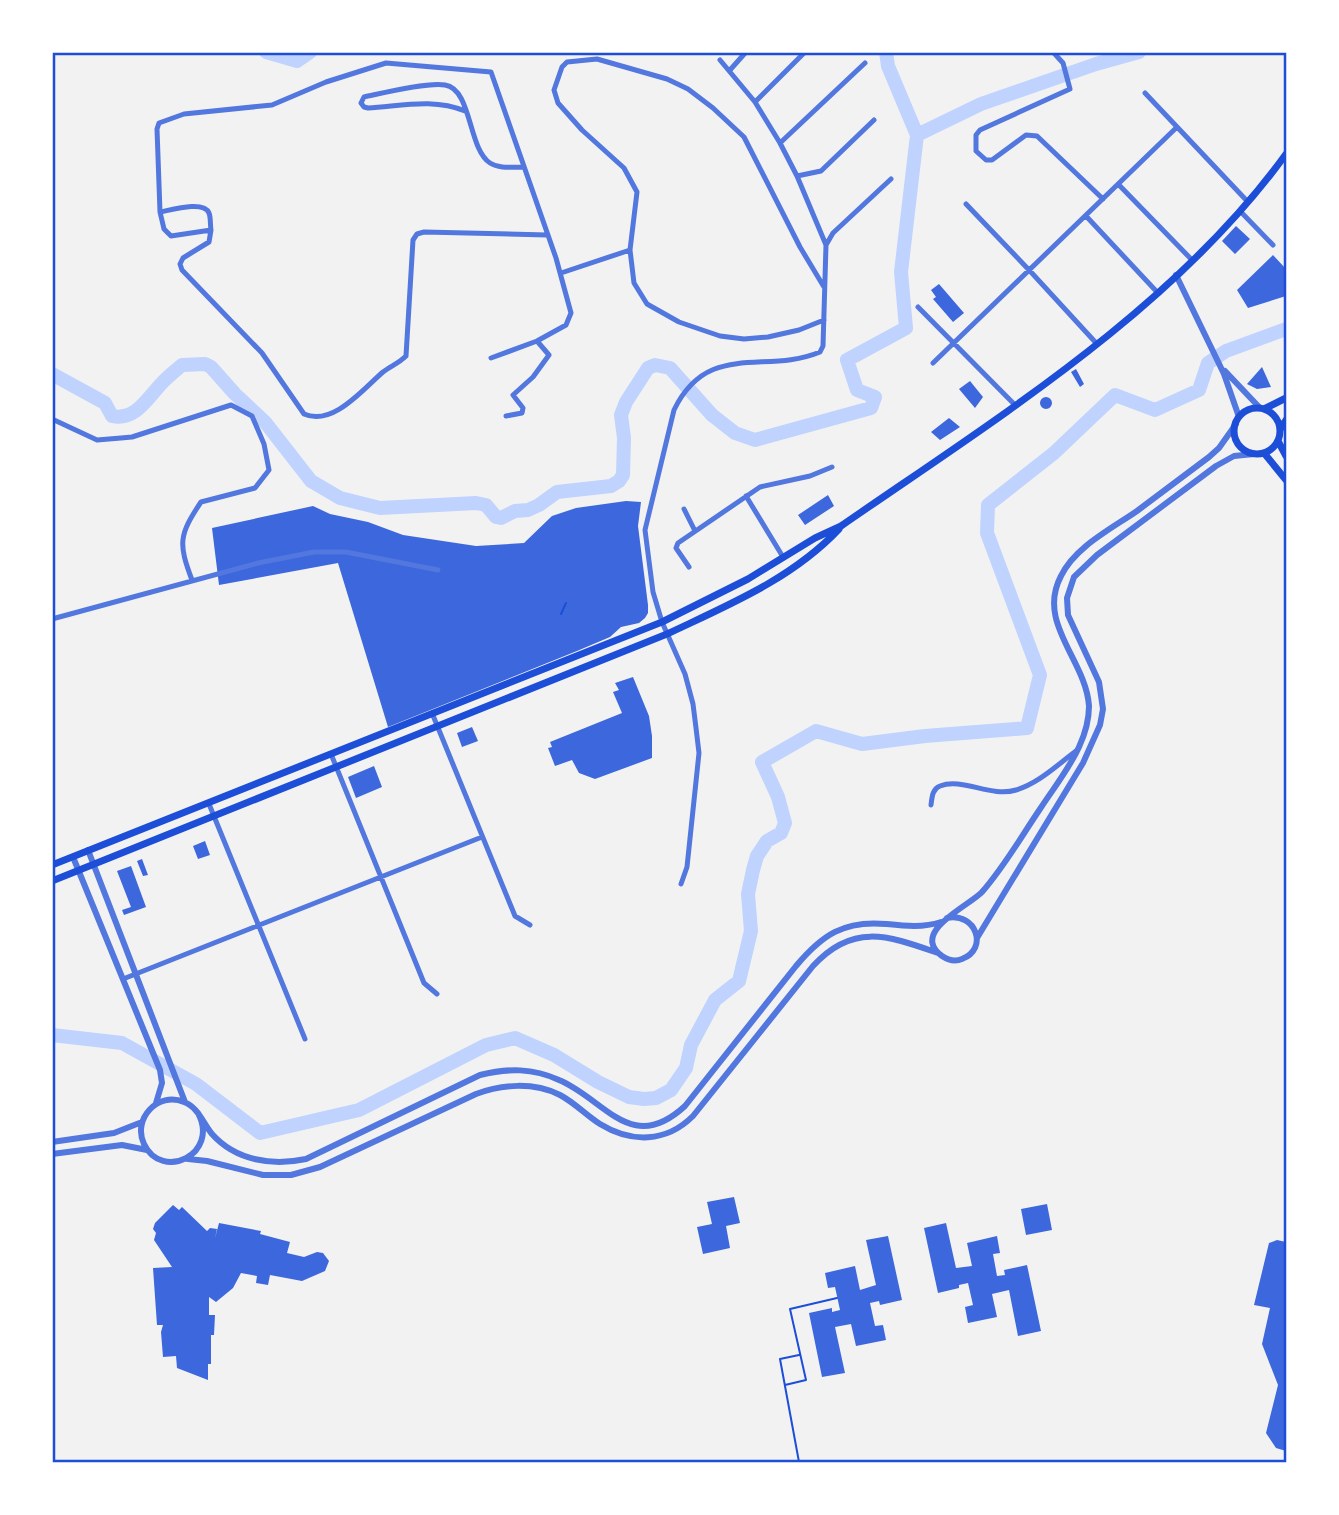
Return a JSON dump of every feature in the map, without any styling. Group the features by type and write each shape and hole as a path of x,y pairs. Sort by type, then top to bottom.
{"main road":[{"path":"52,865 662,622 841,526 1015,405 1097,344 1192,260 1248,202 1286,154"},
{"path":"1262,408 1272,413 1278,421 1278,441 1272,449 1254,454 1242,448 1235,437 1237,420 1252,408 1262,408 1286,398"},
{"path":"1280,429 1286,420"},
{"path":"1278,441 1286,456"},
{"path":"1264,453 1286,480"},
{"path":"52,881 667,634 756,591 790,570 821,548 841,526"},
{"path":"682,613 688,624"},
{"path":"561,663 566,676"}],"street":[{"path":"730,70 746,52"},
{"path":"755,102 805,52"},
{"path":"995,52 1010,52"},
{"path":"1053,53 1063,63 1070,86 1068,92 980,130 976,135 976,151 986,160 992,160 1026,135 1037,136 1103,200"},
{"path":"824,320 788,332 744,339 720,336 679,322 647,304 634,283 630,250 638,192 624,168 582,130 558,103 554,90 556,79 567,62 597,59 667,79 688,89 713,108 744,137 800,247 825,289"},
{"path":"681,884 687,867 699,753 693,704 685,674 662,622 653,592 645,530 674,410 680,397 692,383 721,365 804,359 820,352 824,320 826,245 780,143 755,102 720,60"},
{"path":"211,230 171,236 164,229 160,212 157,129 162,120 184,114 272,104 326,82 386,63 491,72 561,273 570,313 566,324 537,341 491,358"},
{"path":"780,143 865,63"},
{"path":"465,111 450,105 423,102 364,107 362,98 396,90 445,85 453,88 459,94 480,152 486,160 498,166 523,167"},
{"path":"1145,93 1248,202"},
{"path":"797,176 821,171 874,120"},
{"path":"933,363 1176,128"},
{"path":"826,245 833,233 891,179"},
{"path":"1119,185 1192,260"},
{"path":"966,204 1097,344"},
{"path":"160,212 200,205 206,208 210,214 209,242 183,258 180,264 182,270 262,353 304,414 311,417 329,413 356,399 386,369 406,356 413,240 417,234 547,235"},
{"path":"1240,211 1273,245"},
{"path":"1086,216 1157,292"},
{"path":"561,273 630,250"},
{"path":"938,953 933,940 934,933 944,920 970,903 998,872 1077,750 1087,723 1087,693 1055,618 1056,588 1064,570 1082,550 1209,457 1219,448 1237,420 1219,364 1176,275"},
{"path":"918,307 1015,405"},
{"path":"506,416 522,413 523,408 513,395 533,377 549,355 537,341"},
{"path":"1219,364 1262,408"},
{"path":"52,419 97,440 132,437 231,405 251,416 264,444 269,470 255,488 201,502 183,532 181,548 192,580"},
{"path":"52,1154 122,1145 147,1150 169,1162 186,1158 262,1175 291,1175 320,1167 476,1094 492,1088 512,1086 534,1087 560,1095 599,1123 624,1136 646,1139 677,1129 693,1116 813,966 832,947 851,939 870,936 904,941 950,960 963,959 973,951 976,938 1083,763 1100,725 1103,709 1099,682 1068,614 1067,598 1074,577 1097,555 1227,460 1254,454"},
{"path":"689,567 676,545 695,531 760,487 810,476 832,467"},
{"path":"1159,495 1166,504"},
{"path":"746,496 783,557"},
{"path":"684,509 695,531"},
{"path":"52,619 258,563 314,552 346,552 438,570"},
{"path":"432,713 515,916 530,925"},
{"path":"931,805 933,791 939,786 957,785 998,793 1015,791 1038,780 1077,750"},
{"path":"331,754 424,983 436,994"},
{"path":"209,804 305,1039"},
{"path":"123,979 482,837"},
{"path":"88,850 185,1102"},
{"path":"73,857 160,1070 162,1083 156,1103"},
{"path":"147,1150 141,1132 142,1122 146,1112 156,1103 175,1099 185,1102 198,1113 213,1134 229,1148 248,1158 292,1162 306,1159 480,1075 502,1070 536,1071 571,1085 622,1122 653,1124 675,1115 685,1106 804,956 823,938 859,924 924,926 960,917 967,920 975,931 976,938"},
{"path":"186,1158 198,1149 201,1142 203,1127 198,1113"},
{"path":"52,1142 114,1133 142,1122"}],"path":[{"path":"561,614 566,603"},
{"path":"785,1385 806,1380 790,1309 837,1298"},
{"path":"799,1462 780,1359 800,1355"}],"building":[{"path":"1236,226 1250,239 1235,254 1222,241"},
{"path":"1273,255 1286,269 1286,296 1248,308 1237,290"},
{"path":"939,284 964,313 953,322 933,299 936,297 931,290"},
{"path":"1262,367 1271,387 1257,389 1247,384"},
{"path":"1076,369 1084,384 1080,387 1071,372"},
{"path":"970,381 983,397 975,408 959,389"},
{"path":"1041,398 1051,398 1051,408 1041,408"},
{"path":"949,418 960,427 940,440 931,432"},
{"path":"828,495 834,506 805,525 798,515"},
{"path":"626,501 641,502 638,526 648,605 645,618 639,623 621,627 610,637 577,651 388,727 338,563 219,585 212,528 313,506 330,514 368,522 403,535 476,546 524,543 552,516 576,508"},
{"path":"633,677 649,716 652,758 595,779 579,773 572,760 555,766 548,748 552,747 550,742 622,713 613,692 619,690 615,683"},
{"path":"472,727 478,741 462,747 457,733"},
{"path":"374,766 382,787 356,798 348,777"},
{"path":"205,841 210,855 198,859 193,846"},
{"path":"142,859 148,875 143,876 137,861"},
{"path":"131,866 146,907 124,915 122,910 131,907 117,871"},
{"path":"734,1197 740,1223 726,1226 730,1248 703,1254 697,1227 712,1224 707,1202"},
{"path":"1047,1204 1052,1230 1026,1235 1021,1209"},
{"path":"173,1205 179,1210 182,1207 207,1231 210,1228 217,1229 215,1238 219,1223 261,1231 260,1234 290,1242 287,1253 304,1257 317,1252 323,1253 329,1261 325,1271 302,1281 270,1275 268,1285 256,1283 257,1276 241,1273 233,1288 216,1302 209,1297 209,1315 215,1315 208,1380 177,1368 176,1356 163,1357 163,1325 157,1325 153,1268 172,1267 154,1240 156,1233 153,1229 155,1223"},
{"path":"946,1223 956,1268 972,1266 967,1243 997,1236 1000,1253 993,1254 997,1276 1005,1275 1004,1270 1027,1265 1041,1331 1018,1336 1009,1290 992,1294 997,1317 968,1323 965,1307 973,1305 968,1283 938,1293 924,1228"},
{"path":"888,1236 902,1300 880,1305 879,1301 870,1303 875,1326 883,1325 886,1340 856,1346 851,1324 835,1327 845,1373 822,1377 809,1313 832,1308 832,1312 840,1310 835,1287 828,1288 825,1273 855,1266 860,1290 876,1285 866,1240"},
{"path":"1277,1240 1286,1242 1286,1451 1276,1448 1266,1433 1278,1385 1262,1344 1270,1308 1254,1305 1269,1243"}],"waterway":[{"path":"266,52 297,61 310,52"},
{"path":"886,52 888,66 917,135 981,104 1139,52"},
{"path":"52,374 105,403 112,416 120,417 140,408 163,381 182,365 205,364 265,422 311,481 340,498 380,508 476,503 486,505 496,517 501,518 539,505 557,492 611,486 619,481 623,475 624,438 621,415 626,402 648,368 655,365 670,368 712,415 735,433 755,440 871,408 875,397 857,390 847,360 906,328 901,272 917,135"},
{"path":"52,1035 122,1043 196,1084 260,1133 359,1110 486,1045 515,1038 554,1055 629,1097 656,1098 671,1090 686,1068 691,1045 715,1000 739,981 751,931 748,894 757,856 767,841 781,833 785,823 778,797 762,762 816,731 862,744 1027,728 1040,675 987,533 988,505 1054,453 1115,395 1155,410 1199,390 1208,363 1226,351 1286,329"}]}
